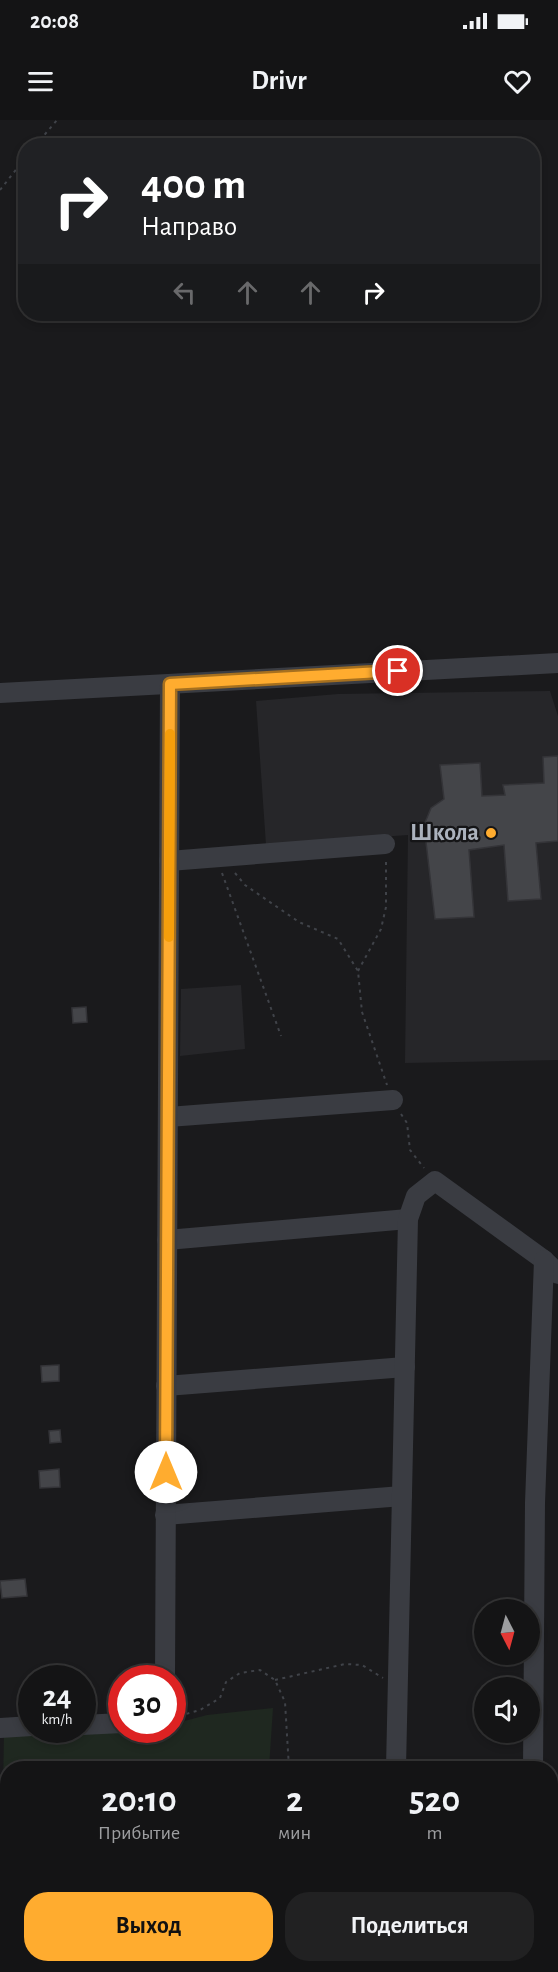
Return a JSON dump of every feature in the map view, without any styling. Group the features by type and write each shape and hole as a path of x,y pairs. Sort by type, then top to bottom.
{"street":[{"path":"0,693 558,663"},
{"path":"165,1665 170,684"},
{"path":"169,861 385,844"},
{"path":"168,1117 393,1100"},
{"path":"396,1761 408,1220 416,1196 435,1181 543,1260 558,1274"},
{"path":"167,1240 408,1220"},
{"path":"533,1761 535,1503 543,1260"},
{"path":"166,1386 405,1367"},
{"path":"165,1515 402,1496"},
{"path":"0,1728 18,1727"}],"path":[{"path":"42,138 57,120"},
{"path":"0,190 18,167"},
{"path":"358,971 381,929 386,908 385,844"},
{"path":"219,857 244,885 298,922 338,939 358,971 362,1012 393,1100 407,1123 410,1150 435,1181"},
{"path":"219,857 281,1036"},
{"path":"274,1680 345,1664 362,1665 398,1688"},
{"path":"186,1714 200,1710 220,1698 226,1682 240,1673 260,1670 274,1680 285,1702 289,1761"}],"shaded area":[{"path":"550,691 558,716 558,1060 405,1063 408,835 266,845 256,701 338,694"},
{"path":"241,985 245,1049 180,1056 181,989"},
{"path":"273,1708 269,1761 4,1761 4,1731 18,1731 18,1743 96,1743 96,1732 108,1731 108,1743 186,1743 186,1721 207,1715"}],"building":[{"name":"Школа","path":"558,756 558,841 536,843 541,899 508,901 504,845 469,850 474,917 435,919 424,825 431,808 444,799 440,765 480,763 482,796 505,795 503,785 544,783 543,757"},
{"path":"86,1007 87,1022 73,1023 72,1008"},
{"path":"59,1365 59,1381 42,1382 41,1366"},
{"path":"60,1430 61,1442 50,1443 49,1431"},
{"path":"59,1469 60,1487 40,1488 39,1471"},
{"path":"25,1579 27,1596 2,1598 0,1581"}],"slow traffic":[{"path":"169,937 170,734"}],"place":[{"name":"Школа","path":"491,833"}],"route":[{"path":"166,1472 170,684 398,671"}]}
